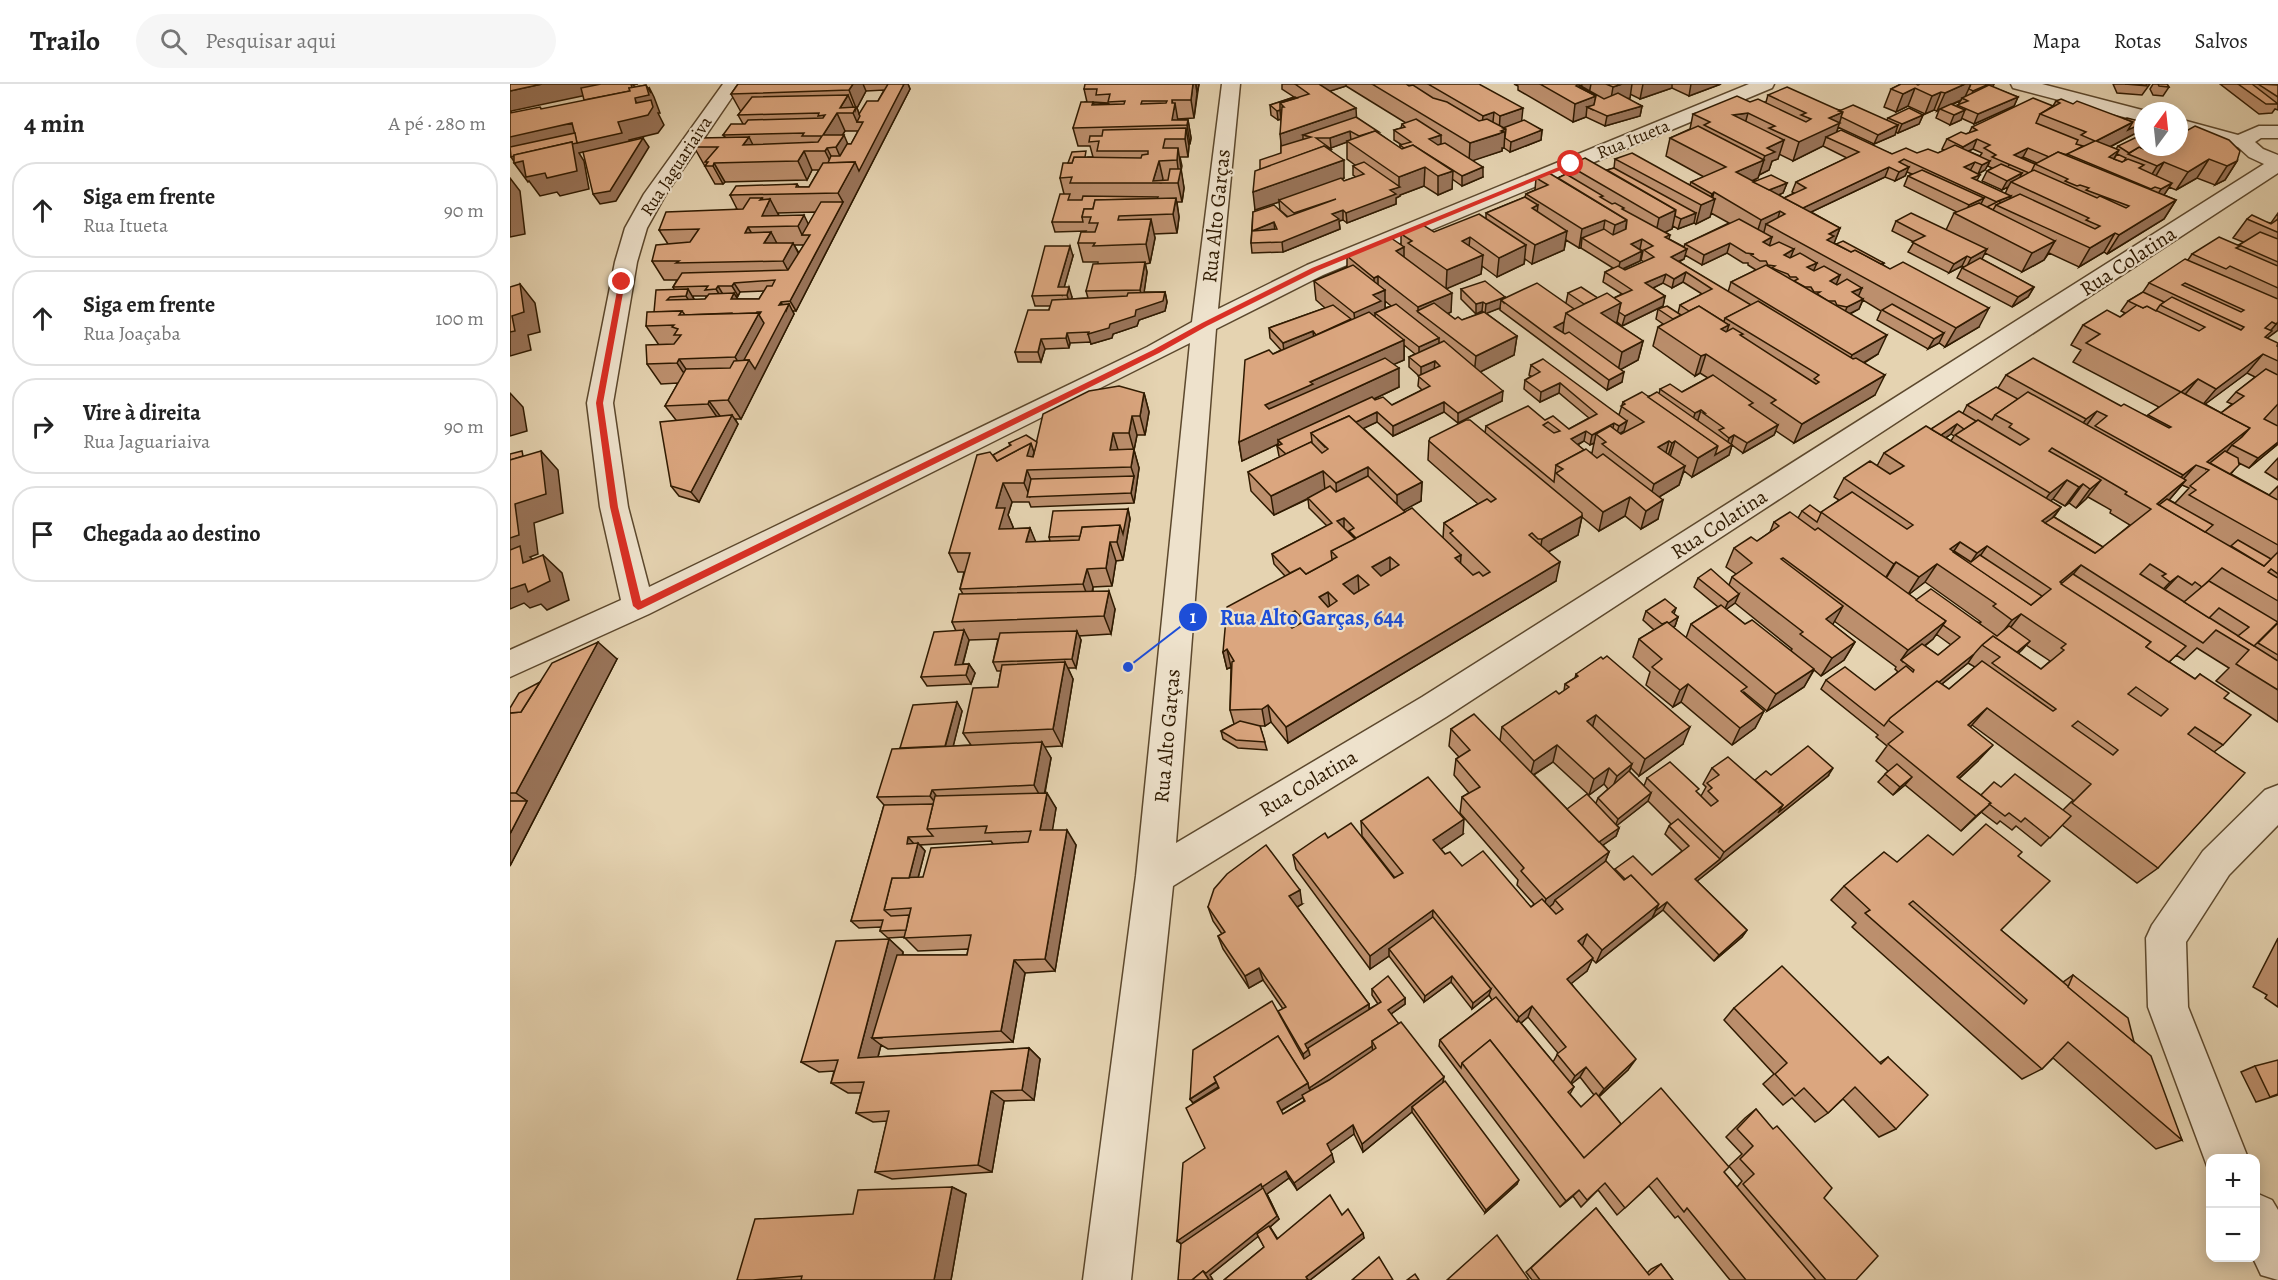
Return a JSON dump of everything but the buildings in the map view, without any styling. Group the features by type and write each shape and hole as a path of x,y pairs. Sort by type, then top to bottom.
{"street":[{"name":"Rua Jaguariaiva","path":"638,606 614,507 600,403 626,261 636,228 710,100 732,84"},
{"name":"Rua Alto Garças","path":"1107,1280 1155,876 1204,325 1231,84"},
{"name":"Rua Itueta","path":"510,664 638,606 1156,352 1204,325 1315,270 1766,84"},
{"path":"2020,84 2134,114"},
{"path":"2188,127 2245,142 2256,153 2278,163"},
{"path":"2245,142 2246,137 2251,134 2278,132"},
{"name":"Rua Colatina","path":"1155,876 1434,708 2278,163"},
{"path":"2224,1154 2168,1007 2166,938 2216,863 2278,801"},
{"path":"2260,1224 2278,1258"}],"place":[{"name":"Rua Alto Garças, 644","path":"1128,667"}],"route":[{"path":"622,282 600,403 614,507 638,606 1156,352 1204,325 1315,270 1571,164"}]}
